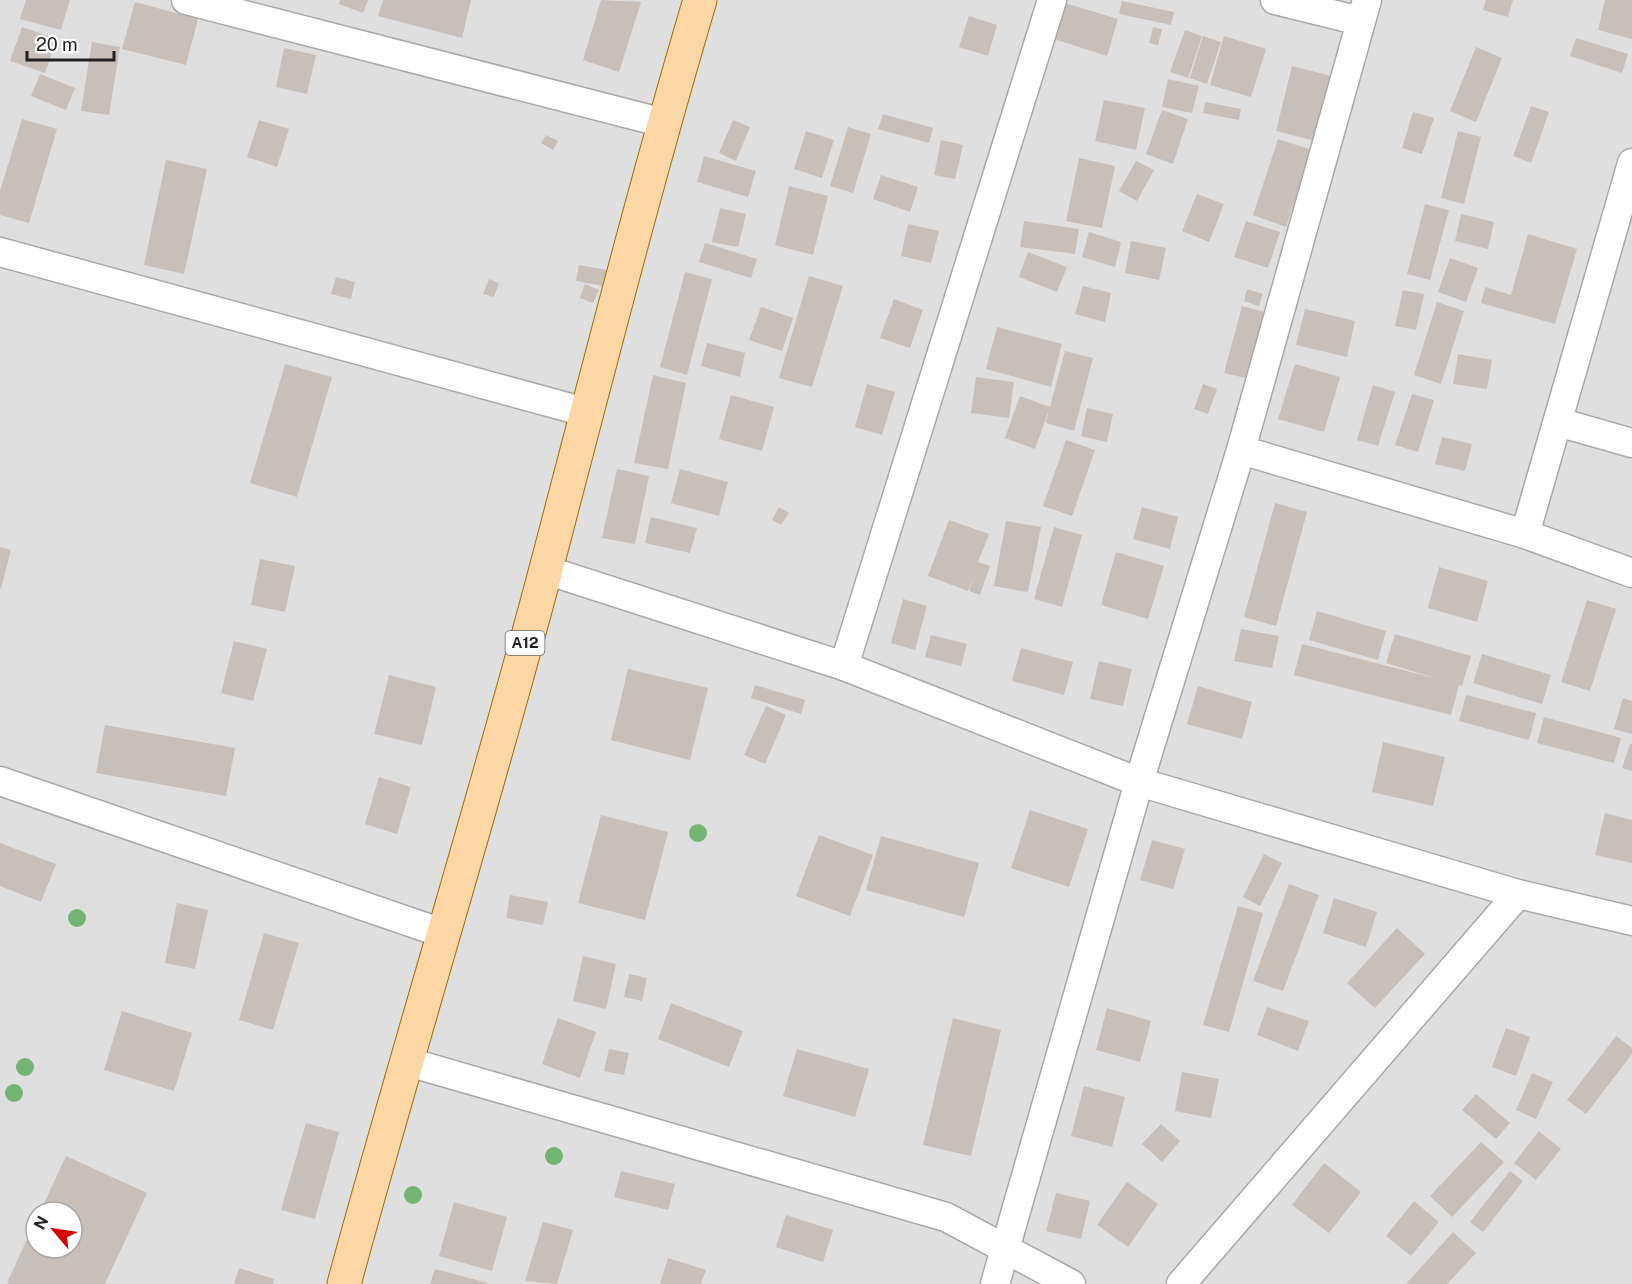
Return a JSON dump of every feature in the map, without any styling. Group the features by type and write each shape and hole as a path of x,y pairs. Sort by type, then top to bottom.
{"main road":[{"name":"A12","path":"344,1284 405,1061 546,570 585,412 700,0"}],"street":[{"path":"186,0 664,123"},
{"path":"844,666 1052,0"},
{"path":"995,1284 1139,782 1241,450 1364,10 1275,0"},
{"path":"1525,534 1632,163"},
{"path":"0,252 585,412"},
{"path":"1558,422 1632,443"},
{"path":"1241,450 1525,534 1632,573"},
{"path":"546,570 844,666 1139,782 1518,894 1632,921"},
{"path":"0,781 442,933"},
{"path":"1180,1284 1518,894"},
{"path":"405,1061 946,1217 1071,1284"}],"shaded area":[{"path":"0,0 1632,0 1632,1284 0,1284"}],"building":[{"path":"26,0 70,0 61,30 20,19"},
{"path":"340,0 368,0 363,13 339,4"},
{"path":"383,0 471,0 462,38 378,16"},
{"path":"601,0 641,2 619,72 583,60"},
{"path":"1486,0 1513,0 1508,17 1483,10"},
{"path":"1605,0 1632,0 1632,39 1598,30"},
{"path":"1122,1 1174,12 1171,25 1119,14"},
{"path":"135,2 198,19 186,65 122,49"},
{"path":"1065,3 1118,19 1107,56 1054,39"},
{"path":"969,16 997,25 988,56 959,47"},
{"path":"22,27 57,39 45,73 10,61"},
{"path":"1153,27 1162,29 1158,45 1149,43"},
{"path":"1185,30 1202,36 1188,78 1170,72"},
{"path":"1203,36 1221,42 1207,84 1190,78"},
{"path":"1224,36 1266,49 1251,97 1210,85"},
{"path":"1576,38 1628,54 1622,73 1570,56"},
{"path":"92,42 120,47 109,115 81,111"},
{"path":"1476,47 1502,58 1476,122 1450,111"},
{"path":"284,48 316,55 307,94 276,87"},
{"path":"1292,66 1331,76 1315,141 1276,131"},
{"path":"40,74 75,88 66,110 31,96"},
{"path":"1168,79 1199,86 1192,113 1162,107"},
{"path":"1104,100 1145,108 1136,150 1095,141"},
{"path":"1205,102 1241,109 1239,120 1203,113"},
{"path":"1531,106 1549,112 1531,163 1513,156"},
{"path":"1162,110 1188,119 1173,164 1146,154"},
{"path":"1413,112 1434,118 1422,154 1402,148"},
{"path":"883,114 933,128 929,143 878,129"},
{"path":"22,119 57,129 29,223 0,215 0,191"},
{"path":"259,120 289,129 277,167 247,157"},
{"path":"733,120 750,127 736,161 719,153"},
{"path":"848,127 871,134 853,193 830,186"},
{"path":"806,131 834,140 822,178 794,169"},
{"path":"1458,131 1481,137 1464,204 1441,198"},
{"path":"546,135 558,141 553,150 541,143"},
{"path":"1278,139 1312,150 1286,227 1253,215"},
{"path":"941,140 963,145 955,179 934,175"},
{"path":"704,156 756,171 748,197 697,182"},
{"path":"1079,158 1115,166 1102,228 1066,221"},
{"path":"166,160 207,169 184,274 144,265"},
{"path":"1136,161 1154,170 1137,201 1119,191"},
{"path":"881,175 918,187 910,212 873,199"},
{"path":"789,186 828,196 813,255 775,245"},
{"path":"1197,194 1224,204 1209,242 1182,231"},
{"path":"1425,204 1449,210 1430,280 1407,274"},
{"path":"720,208 746,214 738,247 712,242"},
{"path":"1461,214 1494,222 1488,249 1455,241"},
{"path":"1024,221 1079,229 1075,254 1020,247"},
{"path":"1246,221 1280,232 1268,268 1234,257"},
{"path":"908,224 939,231 931,263 901,256"},
{"path":"1089,232 1121,242 1115,267 1082,257"},
{"path":"1528,234 1577,249 1555,324 1481,303 1485,287 1511,295"},
{"path":"1131,241 1166,248 1159,280 1125,273"},
{"path":"705,243 757,259 751,278 699,262"},
{"path":"1028,252 1067,267 1057,292 1019,277"},
{"path":"1450,258 1478,268 1466,302 1438,292"},
{"path":"579,265 607,270 604,286 576,281"},
{"path":"685,272 712,279 687,375 660,367"},
{"path":"809,276 843,286 812,387 779,378"},
{"path":"336,277 355,282 351,299 331,294"},
{"path":"489,279 499,283 494,297 483,294"},
{"path":"585,284 599,290 593,303 580,298"},
{"path":"1083,286 1111,293 1105,322 1075,314"},
{"path":"1247,289 1263,294 1259,306 1244,301"},
{"path":"1403,290 1424,294 1416,330 1395,326"},
{"path":"894,299 923,310 910,348 880,338"},
{"path":"1437,302 1464,311 1441,384 1414,375"},
{"path":"1242,306 1268,313 1250,379 1224,373"},
{"path":"761,307 793,318 782,351 749,340"},
{"path":"1305,309 1355,321 1347,357 1296,345"},
{"path":"997,327 1062,344 1051,387 986,369"},
{"path":"707,343 745,353 740,377 701,366"},
{"path":"1065,351 1093,358 1074,431 1046,423 1049,410 1035,449 1005,438 1020,396 1050,407"},
{"path":"1458,354 1492,360 1487,389 1453,384"},
{"path":"285,364 332,377 297,497 250,483"},
{"path":"1295,364 1340,377 1324,432 1278,419"},
{"path":"653,375 686,383 668,469 634,463"},
{"path":"976,377 1014,382 1009,418 971,413"},
{"path":"867,384 895,392 882,435 855,427"},
{"path":"1203,384 1217,389 1208,414 1194,409"},
{"path":"1373,385 1395,392 1378,446 1357,440"},
{"path":"1412,394 1434,400 1418,452 1395,445"},
{"path":"731,395 774,407 762,451 719,439"},
{"path":"1087,408 1113,414 1107,442 1081,436"},
{"path":"1442,437 1472,444 1465,471 1435,464"},
{"path":"1066,440 1095,450 1072,516 1043,506"},
{"path":"617,469 649,476 635,544 602,538"},
{"path":"680,469 728,482 719,516 671,503"},
{"path":"1275,503 1307,512 1276,626 1244,617"},
{"path":"779,507 789,513 781,525 772,520"},
{"path":"1142,507 1178,517 1170,549 1133,539"},
{"path":"651,517 697,528 690,553 645,543"},
{"path":"949,520 989,534 978,562 990,566 980,595 969,591 974,575 968,591 928,576"},
{"path":"1006,521 1041,527 1028,592 994,586"},
{"path":"1054,527 1082,535 1062,607 1034,599"},
{"path":"0,547 11,550 1,589 0,589"},
{"path":"1116,552 1164,566 1148,619 1101,605"},
{"path":"260,559 295,566 285,612 251,605"},
{"path":"1439,567 1488,581 1477,622 1428,608"},
{"path":"903,599 927,606 915,650 891,643"},
{"path":"1587,600 1616,609 1590,691 1561,682"},
{"path":"1317,611 1386,631 1378,660 1309,640"},
{"path":"1241,629 1279,636 1272,668 1234,661"},
{"path":"1395,634 1471,656 1462,686 1459,685 1451,715 1294,675 1302,644 1438,679 1386,663"},
{"path":"931,635 967,644 961,666 925,657"},
{"path":"234,641 267,649 253,701 221,693"},
{"path":"1021,648 1073,662 1064,695 1012,681"},
{"path":"1482,654 1551,675 1542,704 1473,683"},
{"path":"1099,661 1132,669 1123,706 1090,699"},
{"path":"628,669 708,688 690,760 611,740"},
{"path":"389,675 436,687 422,745 374,734"},
{"path":"755,685 805,700 801,714 751,698"},
{"path":"1198,686 1252,702 1242,739 1187,724"},
{"path":"1466,695 1536,713 1529,740 1459,721"},
{"path":"1623,698 1632,701 1632,734 1614,729"},
{"path":"766,706 786,715 765,764 744,755"},
{"path":"1544,717 1621,738 1614,763 1537,743"},
{"path":"105,725 235,748 226,796 96,773"},
{"path":"1383,742 1445,757 1433,806 1372,792"},
{"path":"1630,744 1632,744 1632,771 1622,768"},
{"path":"379,777 411,787 397,834 365,824"},
{"path":"1030,810 1088,829 1069,887 1011,868"},
{"path":"1605,813 1632,820 1632,863 1595,855"},
{"path":"601,815 668,832 645,920 578,903"},
{"path":"819,835 873,855 850,916 796,896"},
{"path":"881,836 979,863 964,917 866,890"},
{"path":"1152,840 1185,849 1173,889 1140,880"},
{"path":"0,843 56,864 41,902 0,886"},
{"path":"1264,854 1282,863 1260,906 1243,897"},
{"path":"1289,884 1319,895 1283,991 1253,981"},
{"path":"510,895 548,902 543,925 506,918"},
{"path":"1334,898 1377,912 1366,947 1323,933"},
{"path":"177,903 208,910 195,969 165,963"},
{"path":"1238,906 1263,913 1229,1032 1203,1025"},
{"path":"1397,928 1425,954 1375,1008 1347,983"},
{"path":"264,933 299,943 273,1030 239,1020"},
{"path":"583,956 616,964 606,1009 573,1001"},
{"path":"629,974 647,978 642,1001 624,997"},
{"path":"671,1003 743,1031 729,1067 658,1039"},
{"path":"1267,1007 1309,1021 1298,1051 1257,1035"},
{"path":"1107,1008 1151,1021 1140,1062 1096,1050"},
{"path":"122,1011 192,1033 174,1091 104,1070"},
{"path":"558,1018 596,1032 580,1078 542,1064"},
{"path":"953,1018 1001,1030 971,1156 923,1145"},
{"path":"1506,1028 1530,1037 1516,1076 1492,1067"},
{"path":"1616,1036 1632,1048 1632,1054 1586,1114 1567,1100"},
{"path":"609,1049 629,1053 624,1075 604,1071"},
{"path":"797,1049 869,1069 855,1117 783,1096"},
{"path":"1182,1072 1219,1079 1211,1118 1175,1111"},
{"path":"1532,1073 1553,1082 1536,1119 1516,1110"},
{"path":"1084,1086 1125,1097 1112,1147 1071,1136"},
{"path":"1476,1094 1510,1123 1496,1139 1462,1110"},
{"path":"306,1123 339,1132 315,1219 281,1210"},
{"path":"1161,1124 1180,1141 1162,1162 1142,1144"},
{"path":"1539,1131 1561,1149 1536,1180 1514,1163"},
{"path":"1481,1142 1504,1162 1452,1217 1430,1196"},
{"path":"66,1156 147,1193 105,1284 7,1283 24,1246 24,1260 84,1260 84,1200 46,1200"},
{"path":"1324,1163 1361,1192 1329,1233 1292,1205"},
{"path":"621,1171 675,1184 668,1210 614,1197"},
{"path":"1510,1171 1523,1181 1483,1232 1470,1222"},
{"path":"1127,1182 1158,1204 1128,1247 1097,1225"},
{"path":"1056,1193 1090,1201 1081,1239 1046,1231"},
{"path":"1414,1201 1439,1222 1411,1256 1386,1236"},
{"path":"454,1202 507,1217 492,1271 439,1256"},
{"path":"786,1215 833,1230 823,1262 776,1247"},
{"path":"543,1222 573,1230 557,1284 525,1281"},
{"path":"1453,1232 1476,1253 1447,1284 1406,1284"},
{"path":"668,1258 706,1270 701,1284 660,1284"},
{"path":"239,1268 274,1279 273,1284 234,1284"},
{"path":"435,1269 488,1283 430,1284"}]}
